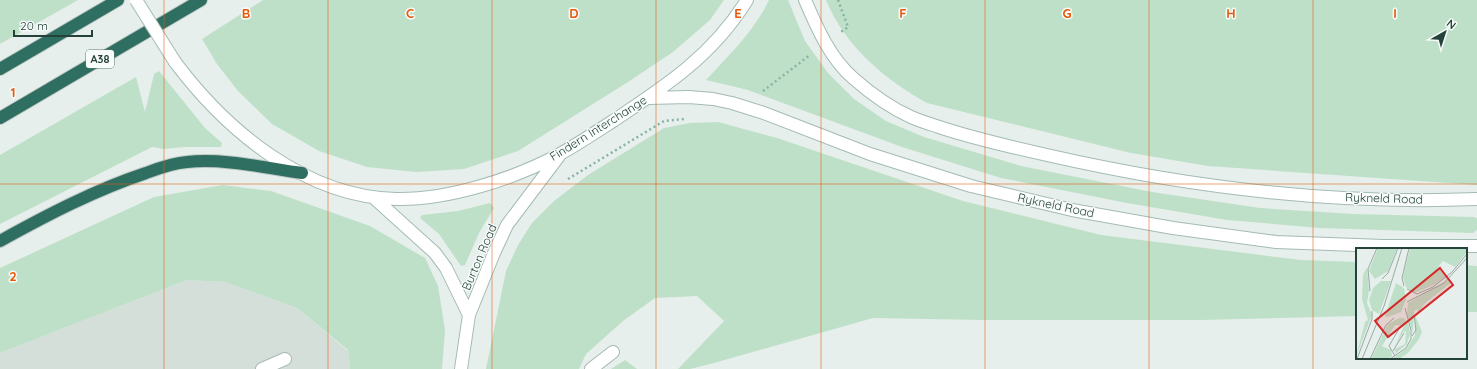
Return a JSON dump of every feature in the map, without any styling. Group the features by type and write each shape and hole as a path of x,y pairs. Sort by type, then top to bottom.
{"highway":[{"path":"0,69 118,0"},
{"name":"A38","path":"0,118 201,0"},
{"path":"0,242 34,223 118,182 176,164 187,162 214,162 302,173"}],"street":[{"name":"Findern Interchange","path":"136,0 175,62 194,86 233,126 257,146 302,173 335,186 373,197 396,199 454,192 511,175 561,153 648,98 695,62 718,40 734,20 747,0"},
{"name":"Rykneld Road","path":"805,0 826,44 838,63 852,78 876,96 912,118 965,135 1009,147 1095,166 1186,182 1282,193 1352,198 1477,200"},
{"name":"Rykneld Road","path":"648,98 689,97 713,99 753,110 870,154 971,186 1080,211 1173,228 1276,242 1383,246 1477,246"},
{"name":"Burton Road","path":"460,369 469,315 507,225 561,153"},
{"name":"Burton Road","path":"373,197 435,253 446,268 469,315"},
{"path":"591,369 613,352"},
{"path":"262,369 285,359"}],"path":[{"path":"753,110 763,92 848,27 838,0"},
{"path":"562,183 664,121 693,118"}],"shaded area":[{"path":"187,280 225,282 297,308 348,351 350,369 0,369 0,353"}],"green space":[{"path":"0,0 78,0 0,44"},
{"path":"263,0 724,0 710,20 673,52 518,151 464,169 416,172 367,167 319,151 272,124 238,91 217,64 202,39"},
{"path":"769,0 788,0 805,41 828,73 854,99 886,121 924,137 1021,166 1152,192 1260,208 1354,214 1473,217 1477,218 1477,230 1473,233 1320,228 1227,220 1127,203 1001,178 902,147 748,90 706,80 749,32"},
{"path":"826,0 1477,0 1477,185 1208,166 1131,153 927,103 896,84 868,60 843,32"},
{"path":"159,71 205,128 222,143 221,147 185,147 164,149 152,147 0,224 0,155 136,77 145,112 154,74"},
{"path":"718,122 777,138 963,201 1101,235 1301,260 1356,262 1356,316 1200,320 983,320 873,318 714,363 690,369 678,369 724,321 697,296 655,298 623,321 586,354 579,369 486,369 506,271 518,245 532,223 554,201 588,175 664,128 690,123"},
{"path":"223,185 271,191 370,226 425,258 438,286 445,330 442,369 350,369 348,350 297,308 225,282 187,280 0,353 0,268 154,197"},
{"path":"490,203 494,208 479,233 465,265 461,266 439,234 420,218 422,215 458,211"},
{"path":"1467,265 1477,266 1477,312 1467,312"},
{"path":"625,360 637,369 611,369"}]}
